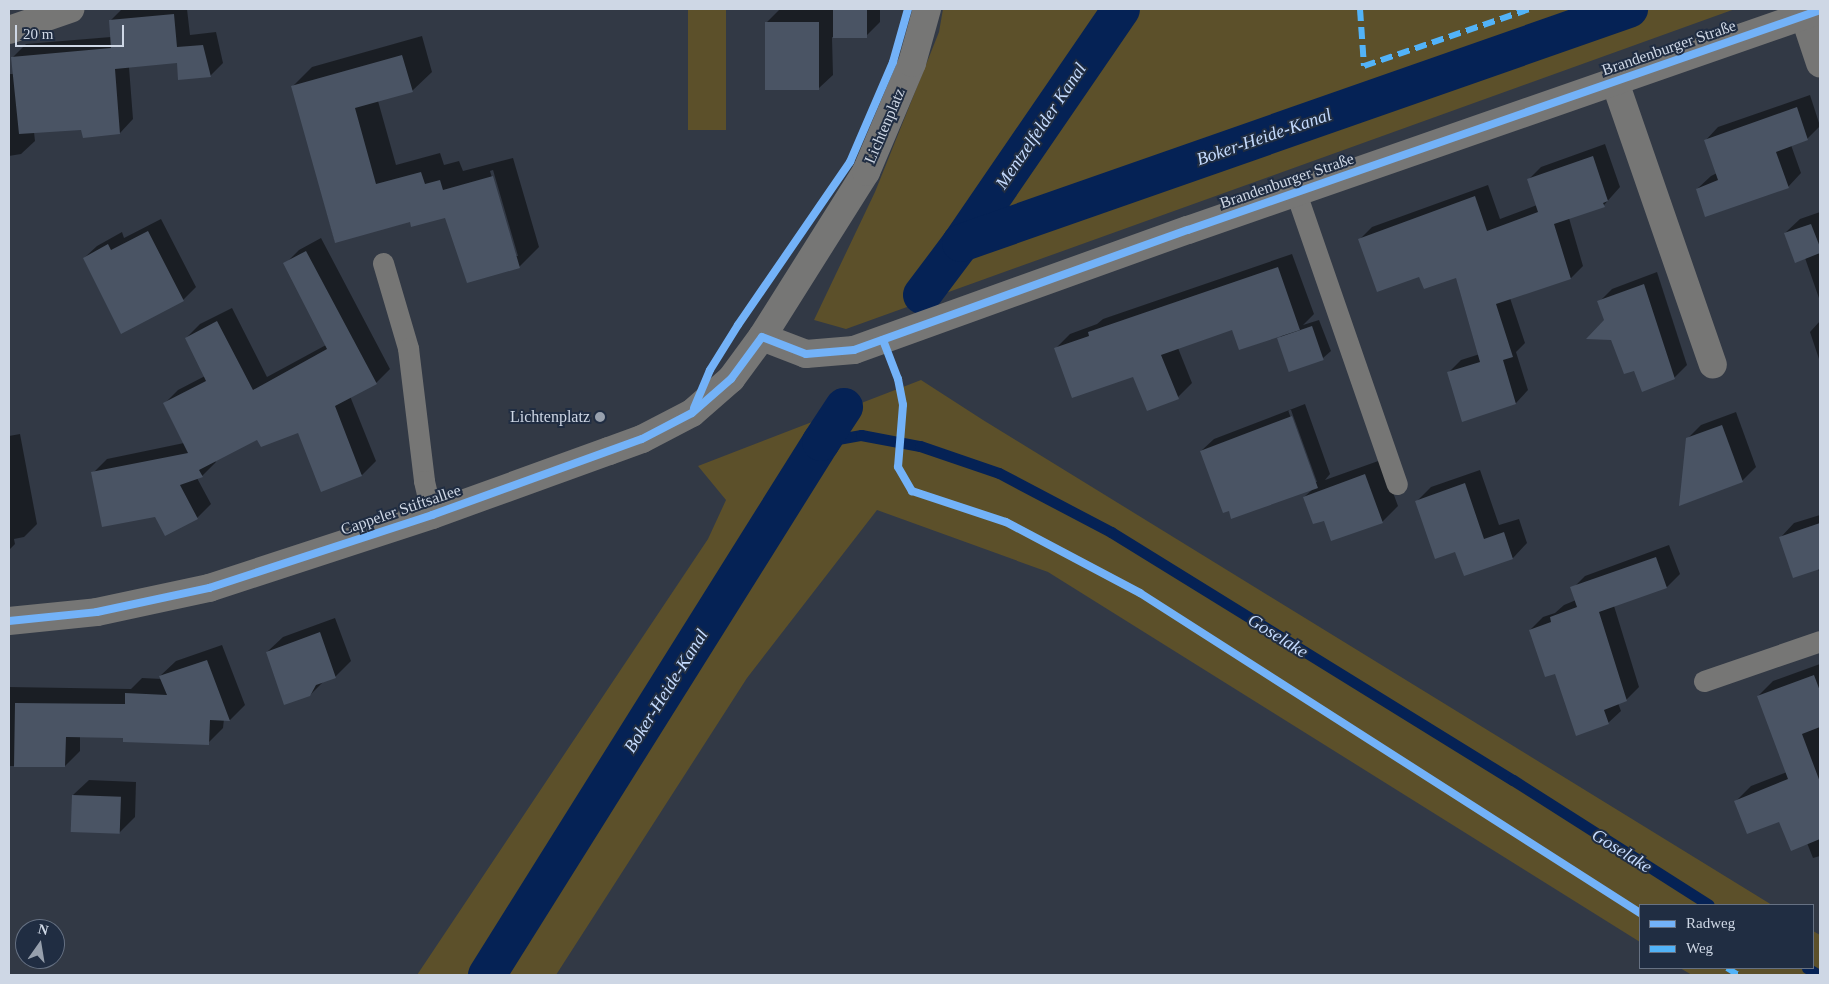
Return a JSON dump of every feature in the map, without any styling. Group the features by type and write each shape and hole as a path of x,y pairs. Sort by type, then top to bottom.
{"street":[{"path":"9,30 70,9"},
{"name":"Lichtenplatz","path":"762,337 866,172 912,63 927,9"},
{"path":"1812,12 1820,63"},
{"name":"Brandenburger Straße","path":"762,337 806,354 854,350 1812,12"},
{"name":"Brandenburger Straße","path":"1615,82 1713,365"},
{"name":"Cappeler Stiftsallee","path":"9,621 97,612 209,588 432,515 642,439 692,413 731,379 762,337"}],"lane":[{"path":"1296,193 1397,484"},
{"path":"384,263 408,348 422,465 432,515"},
{"path":"1704,681 1820,641"}],"shaded area":[{"path":"688,9 726,9 726,130 688,130"},
{"path":"943,9 1735,9 846,329 814,320 875,192 939,32"},
{"path":"921,380 1770,904 1639,904 1639,941 1048,572 877,510 747,678 556,975 417,975 708,539 726,500 698,466"},
{"path":"1814,932 1820,935 1820,975 1692,975 1682,969 1814,969"}],"building":[{"path":"833,9 867,9 867,38 833,38"},
{"path":"174,14 177,47 203,45 211,77 178,80 177,63 115,69 120,134 83,138 81,130 19,134 11,57 111,48 109,20"},
{"path":"765,22 819,22 819,90 765,90"},
{"path":"402,55 413,92 355,108 376,184 421,172 425,184 440,180 443,190 493,176 520,268 467,283 445,218 411,227 410,222 335,243 291,86"},
{"path":"1797,107 1808,140 1776,152 1789,188 1705,217 1696,189 1718,180 1704,140"},
{"path":"1593,156 1608,201 1603,203 1605,207 1554,224 1571,279 1496,304 1513,357 1503,360 1516,404 1462,422 1447,372 1480,362 1456,278 1424,289 1419,277 1377,292 1358,239 1475,196 1487,231 1538,212 1527,179"},
{"path":"1811,224 1820,247 1820,253 1795,263 1784,233"},
{"path":"148,231 184,301 121,334 83,258 108,244 111,250"},
{"path":"306,251 377,384 335,406 362,476 321,492 298,433 261,447 257,440 199,470 203,477 180,485 198,519 165,536 155,517 102,527 91,472 188,453 163,403 206,381 185,338 217,321 253,390 327,349 283,263"},
{"path":"1278,267 1300,330 1239,350 1232,330 1161,355 1179,399 1147,411 1133,377 1072,398 1054,348 1089,336 1088,332"},
{"path":"1644,284 1675,379 1642,392 1634,371 1624,374 1611,340 1586,339 1604,320 1597,301"},
{"path":"1312,326 1324,360 1289,372 1277,338"},
{"path":"1292,416 1318,488 1231,519 1229,511 1223,513 1200,451"},
{"path":"1722,425 1743,482 1679,506 1686,438"},
{"path":"1365,474 1383,523 1331,541 1324,521 1313,524 1303,497"},
{"path":"1465,483 1484,539 1504,532 1513,559 1464,576 1455,552 1435,559 1415,501"},
{"path":"1820,523 1820,569 1793,578 1779,537"},
{"path":"1656,557 1667,588 1599,612 1627,701 1604,710 1609,724 1576,736 1555,674 1545,677 1529,630 1551,622 1550,617 1577,607 1570,587"},
{"path":"320,632 336,678 316,685 310,696 284,705 266,652"},
{"path":"207,660 230,721 210,720 209,745 123,742 123,738 66,737 65,767 14,767 15,703 125,704 125,693 167,695 159,676"},
{"path":"1814,675 1820,691 1820,727 1802,734 1820,782 1820,839 1791,851 1779,822 1747,834 1734,801 1788,779 1757,696"},
{"path":"72,795 121,797 120,834 71,832"}],"waterway":[{"name":"Mentzelfelder Kanal","path":"961,243 1121,9"},
{"name":"Boker-Heide-Kanal","path":"922,295 961,243 1629,9"},
{"name":"Boker-Heide-Kanal","path":"487,975 844,407"},
{"name":"Goselake","path":"821,442 861,435 920,446 999,473 1111,532 1513,780 1707,904"},
{"name":"Goselake","path":"1809,969 1819,975"}],"marked path":[{"path":"1360,9 1364,66 1530,9"},
{"path":"1729,969 1738,975"}],"cycle path":[{"path":"694,408 710,370 738,325 850,162 893,62 908,9"},
{"path":"9,621 97,612 209,588 432,515 642,439 692,413 731,379 762,337 806,354 854,350 1188,230 1820,10"},
{"path":"883,340 898,379 903,405 898,467 912,491 1006,522 1140,593 1639,912"}],"place":[{"name":"Lichtenplatz","path":"600,417"}]}
